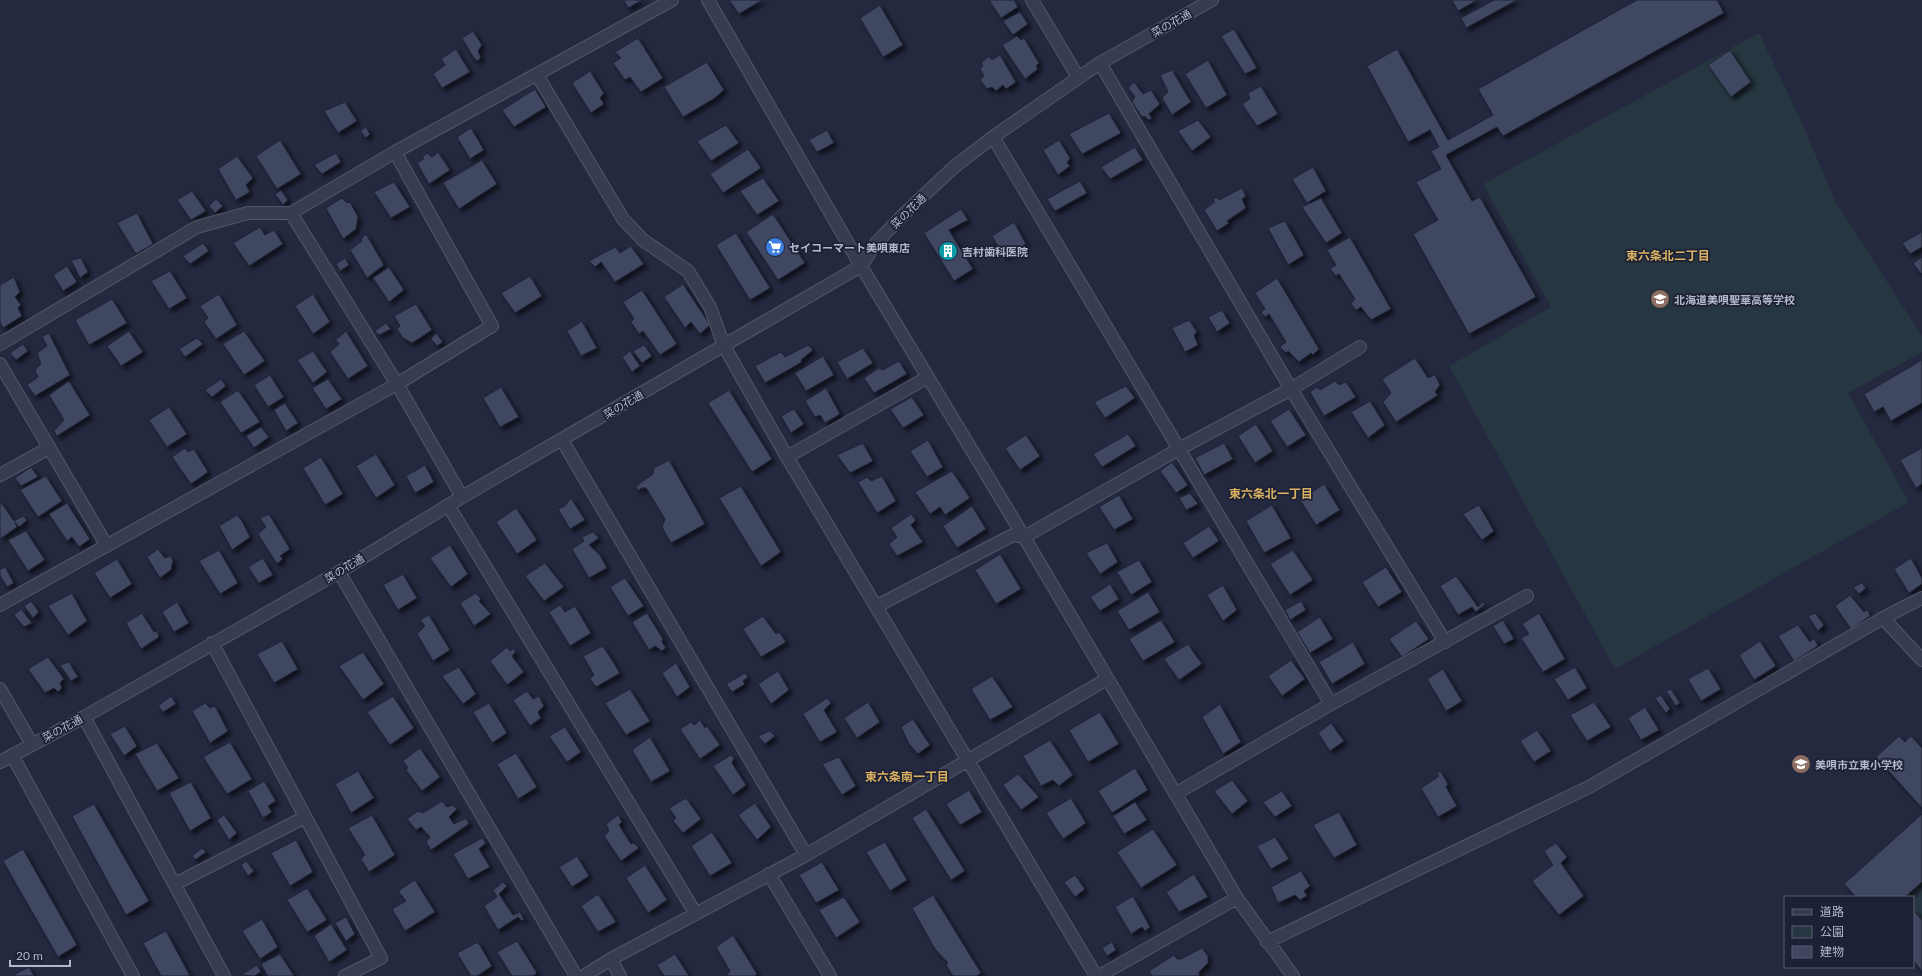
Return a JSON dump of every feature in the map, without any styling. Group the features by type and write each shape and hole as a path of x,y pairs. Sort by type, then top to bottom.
{"street":[{"path":"0,344 197,227 248,213 290,213 395,152 672,0"},
{"path":"708,0 861,266 1024,537 1106,679 1237,898 1267,942 1293,976"},
{"path":"1032,0 1078,77"},
{"name":"菜の花通","path":"0,762 84,717 339,572 462,496 562,440 861,266 876,243 905,213 954,167 993,137 1100,63 1212,0"},
{"path":"1100,63 1291,388 1444,642"},
{"path":"537,75 623,219 642,240 688,271 710,307 724,346 787,457 1097,976 1237,898"},
{"path":"993,137 1331,704"},
{"path":"0,605 397,384 492,326 395,152"},
{"path":"290,213 397,384 462,496"},
{"path":"877,606 1013,535 1024,537 1179,449 1291,388 1360,347"},
{"path":"0,364 107,546"},
{"path":"787,457 928,377"},
{"path":"562,440 806,855"},
{"path":"0,475 49,448"},
{"path":"448,505 696,914"},
{"path":"339,572 576,976"},
{"path":"1175,794 1331,704 1527,596"},
{"path":"1267,942 1589,787 1883,618 1922,598"},
{"path":"1883,618 1922,660"},
{"path":"212,644 381,958 345,976"},
{"path":"584,976 610,959 806,855 1106,679"},
{"path":"0,689 32,744"},
{"path":"84,717 224,976"},
{"path":"12,755 133,976"},
{"path":"175,884 305,817"},
{"path":"769,874 830,976"},
{"path":"610,959 620,976"}],"green space":[{"path":"1759,33 1803,125 1835,201 1922,336 1922,352 1848,393 1909,502 1615,669 1449,366 1551,307 1483,184"},
{"path":"1922,882 1922,920 1914,911 1914,896 1906,896"}],"building":[{"path":"624,0 642,0 628,8"},
{"path":"729,0 762,0 739,14"},
{"path":"989,0 1014,0 1018,7 1001,18"},
{"path":"1452,0 1477,0 1458,11"},
{"path":"1494,0 1517,0 1466,28 1461,18"},
{"path":"1637,0 1717,0 1724,13 1503,136 1497,127 1446,155 1472,201 1480,197 1536,297 1469,334 1413,234 1438,220 1416,182 1441,169 1431,151 1439,147 1430,130 1408,142 1367,66 1397,49 1448,140 1493,115 1478,89"},
{"path":"880,5 903,45 883,57 860,18"},
{"path":"1020,12 1028,24 1013,35 1003,21"},
{"path":"1234,29 1257,68 1245,74 1221,36"},
{"path":"473,31 482,45 478,51 481,58 477,61 462,38"},
{"path":"1017,36 1021,40 1024,38 1039,63 1036,66 1038,69 1025,79 1002,45"},
{"path":"638,38 663,78 641,92 630,77 625,80 613,63 621,58 615,52"},
{"path":"456,49 470,72 442,88 433,74 445,65 441,59"},
{"path":"1730,50 1751,82 1731,97 1708,65"},
{"path":"1000,55 1016,82 1006,89 1003,85 996,91 992,87 987,89 980,80 984,76 980,69 983,66 981,63 989,56 992,60"},
{"path":"1208,60 1227,95 1206,108 1185,74"},
{"path":"707,62 724,90 715,98 683,117 664,87"},
{"path":"1172,70 1191,102 1172,115 1162,98 1168,92 1160,75"},
{"path":"590,71 604,93 600,98 604,104 591,113 572,83"},
{"path":"1134,82 1143,94 1151,90 1160,104 1149,114 1152,118 1149,120 1144,116 1142,117 1132,102 1135,97 1128,88"},
{"path":"1261,86 1278,114 1257,126 1242,104 1250,99 1248,93"},
{"path":"535,89 546,107 514,127 502,110"},
{"path":"345,102 357,121 338,133 324,111"},
{"path":"1109,113 1121,133 1082,154 1069,134"},
{"path":"1198,120 1211,137 1192,151 1178,131"},
{"path":"726,125 739,143 711,161 697,141"},
{"path":"366,127 370,134 366,138 360,131"},
{"path":"471,128 484,150 470,159 457,137"},
{"path":"827,130 834,143 817,152 809,140"},
{"path":"280,140 301,174 277,189 256,156"},
{"path":"1059,140 1070,158 1067,163 1070,166 1058,175 1043,150"},
{"path":"1135,147 1143,160 1110,179 1101,167"},
{"path":"748,149 761,168 723,193 710,174"},
{"path":"438,152 450,170 429,184 417,163 424,159 422,157 427,153 432,157"},
{"path":"336,153 341,162 322,174 314,165"},
{"path":"237,156 253,178 246,185 250,192 236,200 218,169"},
{"path":"482,160 497,184 459,209 443,183"},
{"path":"1313,167 1326,191 1307,203 1292,179"},
{"path":"763,178 779,201 757,215 740,191"},
{"path":"1080,181 1087,193 1055,211 1047,199"},
{"path":"394,182 410,207 391,218 374,192"},
{"path":"1242,188 1246,196 1242,199 1246,208 1227,221 1229,223 1217,231 1204,210 1215,202 1213,200 1216,197 1219,200"},
{"path":"281,190 288,200 283,205 275,194"},
{"path":"192,191 206,211 191,220 177,200"},
{"path":"342,198 347,203 350,202 358,217 356,229 343,239 326,208"},
{"path":"1321,198 1342,233 1326,243 1302,207"},
{"path":"216,199 223,206 215,213 209,206"},
{"name":"吉村歯科医院","path":"961,209 968,220 949,230 973,269 954,281 924,233"},
{"path":"137,213 153,244 136,254 117,223"},
{"name":"セイコーマート美唄東店","path":"773,214 805,263 778,280 746,232"},
{"path":"1285,221 1304,255 1288,265 1268,228"},
{"path":"1014,222 1026,244 1004,257 992,236"},
{"path":"260,227 265,235 274,230 283,244 249,266 233,243"},
{"path":"1922,232 1922,247 1910,254 1902,243"},
{"path":"736,233 770,288 750,300 716,245"},
{"path":"366,234 384,265 367,278 350,250 362,241 361,239"},
{"path":"1350,237 1391,309 1371,320 1361,307 1356,310 1351,304 1355,299 1339,274 1336,276 1330,269 1336,265 1327,250"},
{"path":"203,243 209,251 190,264 183,256"},
{"path":"631,246 644,264 615,282 601,262 595,267 589,261 615,247 620,253"},
{"path":"1922,257 1922,273 1921,274 1913,263"},
{"path":"81,258 88,272 80,278 71,260"},
{"path":"345,258 349,265 340,271 336,264"},
{"path":"67,266 77,282 63,291 53,275"},
{"path":"389,267 404,290 389,302 373,278"},
{"path":"170,271 187,298 169,309 151,281"},
{"path":"530,276 542,296 515,313 501,293"},
{"path":"14,277 20,292 15,297 21,305 18,308 22,316 3,328 0,322 0,285"},
{"path":"1277,278 1319,349 1313,355 1311,353 1299,362 1288,351 1286,353 1280,347 1286,342 1269,314 1265,317 1261,312 1265,309 1255,293"},
{"path":"683,284 710,325 700,334 691,322 685,328 664,297"},
{"path":"642,290 677,344 660,355 643,331 639,334 631,322 634,319 623,302"},
{"path":"219,294 237,325 216,339 204,322 208,318 200,306"},
{"path":"313,294 330,322 313,334 295,306"},
{"path":"112,299 127,323 89,345 75,320"},
{"path":"416,304 432,330 412,343 403,338 397,329 400,326 394,316"},
{"path":"1222,310 1230,323 1217,332 1208,317"},
{"path":"1189,320 1197,332 1194,335 1198,345 1185,352 1172,328"},
{"path":"582,321 597,348 581,356 567,331"},
{"path":"386,323 391,329 379,335 375,331"},
{"path":"129,331 143,352 121,366 107,346"},
{"path":"244,331 265,361 244,375 223,344"},
{"path":"346,331 368,366 348,379 330,352 339,344 334,338 337,339"},
{"path":"49,333 70,375 35,396 27,385 38,377 35,370 41,364 37,353 47,346 42,336"},
{"path":"436,333 443,342 437,346 431,339"},
{"path":"197,338 203,344 185,357 179,349"},
{"path":"23,344 28,351 16,360 10,353"},
{"path":"644,345 652,356 642,363 633,351"},
{"path":"808,345 813,350 801,360 802,362 765,383 755,366 781,352 785,357"},
{"path":"863,348 873,363 847,379 837,362"},
{"path":"313,351 327,372 313,383 297,360"},
{"path":"630,351 640,366 632,372 622,357"},
{"path":"823,356 834,375 806,391 794,372 795,373"},
{"path":"1415,358 1428,378 1434,375 1436,377 1440,385 1435,392 1438,395 1396,422 1383,402 1391,393 1382,379"},
{"path":"1922,360 1922,403 1891,421 1883,407 1874,412 1864,394"},
{"path":"899,361 907,374 874,393 864,378 879,368 883,370"},
{"path":"270,375 284,397 268,407 254,385"},
{"path":"221,379 226,386 212,397 205,390"},
{"path":"328,379 342,399 326,409 312,388"},
{"path":"69,381 90,415 57,436 54,431 64,420 49,395"},
{"path":"1335,381 1339,385 1346,382 1356,397 1324,416 1310,392 1317,387 1320,390"},
{"path":"1126,386 1135,398 1105,418 1094,402"},
{"path":"501,387 519,417 500,427 483,398"},
{"path":"826,388 840,414 825,423 820,415 815,417 805,401"},
{"path":"238,390 260,422 241,433 220,402"},
{"path":"729,390 772,459 752,472 708,403"},
{"path":"912,397 924,415 903,428 890,409"},
{"path":"1370,401 1385,425 1368,438 1351,412"},
{"path":"285,403 298,423 286,431 274,410"},
{"path":"169,407 187,434 167,447 149,420"},
{"path":"794,409 804,424 791,433 781,416"},
{"path":"1289,409 1306,435 1287,447 1270,421"},
{"path":"1256,424 1273,451 1255,463 1238,436"},
{"path":"261,427 269,437 254,448 246,436"},
{"path":"1128,434 1136,446 1102,467 1093,454"},
{"path":"1026,435 1040,456 1020,470 1005,448"},
{"path":"928,440 943,467 927,477 910,451"},
{"path":"863,443 873,461 850,473 837,455"},
{"path":"1224,443 1233,459 1204,475 1195,458"},
{"path":"185,448 188,452 194,449 208,472 191,484 172,457"},
{"path":"1922,448 1922,484 1916,488 1900,460"},
{"path":"376,454 395,485 376,498 356,466"},
{"path":"321,457 343,494 325,505 303,468"},
{"path":"669,460 705,524 671,543 662,527 665,519 646,488 641,488 638,491 636,486 653,474 654,468"},
{"path":"1172,462 1188,485 1176,493 1160,471"},
{"path":"425,465 434,482 415,493 406,476"},
{"path":"31,467 38,477 21,486 15,478"},
{"path":"952,471 970,498 945,515 940,507 930,514 915,492"},
{"path":"46,476 62,501 38,517 20,490"},
{"path":"882,476 896,501 877,513 858,482 867,477 871,481"},
{"path":"1324,484 1340,510 1316,525 1300,500"},
{"path":"741,486 781,552 761,566 719,498"},
{"path":"1190,493 1198,504 1186,510 1179,498"},
{"path":"1119,495 1133,519 1114,530 1099,507"},
{"path":"571,498 585,520 570,529 558,509 565,506"},
{"path":"0,501 14,521 23,516 27,520 19,527 15,522 17,527 0,539"},
{"path":"67,503 90,539 79,547 72,537 67,541 49,514"},
{"path":"1272,505 1291,538 1264,553 1246,521"},
{"path":"1479,505 1494,531 1482,540 1463,514"},
{"path":"972,506 986,529 957,548 943,526"},
{"path":"516,508 537,540 517,554 496,522"},
{"path":"269,514 290,549 280,556 283,559 277,564 258,534 266,527 260,518"},
{"path":"911,514 916,520 911,525 923,542 897,556 889,544 897,537 891,528"},
{"path":"237,515 242,521 250,537 232,550 219,526"},
{"path":"1209,526 1219,541 1193,558 1183,543"},
{"path":"26,531 45,560 28,571 8,540"},
{"path":"593,532 599,538 589,545 600,555 607,568 589,578 572,549 584,541 582,537"},
{"path":"1107,543 1118,562 1100,574 1086,553"},
{"path":"450,545 468,574 451,587 430,558"},
{"path":"158,549 165,558 170,556 173,560 171,570 160,578 147,557"},
{"path":"219,550 238,583 220,594 199,561"},
{"path":"1293,550 1313,580 1290,595 1270,564"},
{"path":"1000,554 1021,589 996,604 975,570"},
{"path":"263,558 273,575 259,583 248,567"},
{"path":"1911,558 1922,578 1922,584 1909,593 1894,569"},
{"path":"117,559 132,584 110,598 94,573"},
{"path":"1139,560 1152,582 1131,595 1117,572"},
{"path":"545,563 564,587 544,601 525,576"},
{"path":"5,567 14,583 7,587 0,575 0,569"},
{"path":"1386,567 1402,592 1378,607 1362,582"},
{"path":"403,574 417,598 398,610 383,585"},
{"path":"1456,576 1478,607 1483,602 1485,604 1476,612 1472,607 1458,615 1440,586"},
{"path":"625,578 644,606 628,616 610,587"},
{"path":"1862,583 1866,588 1859,594 1853,587"},
{"path":"1110,584 1119,599 1100,611 1090,597"},
{"path":"1223,585 1237,610 1223,621 1207,595"},
{"path":"1148,592 1160,612 1129,630 1117,611"},
{"path":"72,593 87,621 68,635 48,606"},
{"path":"476,593 481,599 479,601 491,614 474,626 460,603"},
{"path":"1850,595 1864,612 1866,610 1869,612 1870,616 1851,629 1835,606"},
{"path":"31,601 39,612 33,618 24,606"},
{"path":"1301,601 1306,610 1290,620 1285,610"},
{"path":"177,602 189,623 174,632 162,612"},
{"path":"560,605 565,612 575,606 591,633 570,646 549,612"},
{"path":"21,609 32,623 24,627 14,615"},
{"path":"142,613 154,632 157,631 159,637 141,649 126,623"},
{"path":"647,613 663,639 662,642 666,648 662,651 655,646 649,650 632,622"},
{"path":"1539,613 1565,659 1543,672 1521,638 1529,634 1522,624"},
{"path":"1815,613 1824,625 1818,631 1808,616"},
{"path":"429,615 450,650 433,661 417,634 425,626 420,620"},
{"path":"763,616 776,634 779,632 786,642 761,657 743,629"},
{"path":"1320,617 1333,639 1310,653 1297,632"},
{"path":"1161,620 1175,642 1143,661 1129,639"},
{"path":"1503,620 1514,639 1504,644 1493,626"},
{"path":"1416,621 1429,639 1402,657 1389,639"},
{"path":"1798,625 1810,642 1814,638 1818,646 1794,661 1778,636"},
{"path":"282,641 298,669 274,683 257,654"},
{"path":"1760,641 1776,666 1754,680 1739,655"},
{"path":"1353,642 1365,664 1332,684 1319,662"},
{"path":"1188,644 1202,664 1179,680 1164,659"},
{"path":"603,646 620,673 596,687 590,679 594,675 583,656"},
{"path":"507,647 510,651 513,649 516,651 512,656 524,672 507,685 490,661"},
{"path":"363,652 384,684 363,700 339,666"},
{"path":"48,657 64,679 60,683 62,688 58,692 54,688 45,693 28,669"},
{"path":"1291,660 1305,679 1282,696 1268,676"},
{"path":"69,662 78,677 71,681 60,665"},
{"path":"676,663 690,687 677,697 662,673"},
{"path":"459,667 476,694 463,704 442,676"},
{"path":"1575,667 1587,688 1568,700 1554,679"},
{"path":"1708,668 1721,689 1701,701 1688,679"},
{"path":"1443,669 1462,701 1446,711 1427,679"},
{"path":"778,671 789,690 771,704 758,684"},
{"path":"745,673 748,677 743,681 745,684 732,692 726,684"},
{"path":"992,676 1013,707 990,720 971,689"},
{"path":"630,689 650,721 626,735 605,703"},
{"path":"1671,689 1680,703 1676,706 1666,691"},
{"path":"527,691 533,699 539,696 544,706 538,712 541,718 530,726 513,700"},
{"path":"1661,695 1670,709 1666,713 1655,698"},
{"path":"171,696 176,704 163,712 158,706"},
{"path":"393,696 414,728 390,745 367,712"},
{"path":"827,698 831,703 824,710 837,732 820,742 803,714"},
{"path":"868,702 880,722 857,738 844,718"},
{"path":"1594,702 1611,727 1587,741 1570,715"},
{"path":"205,703 210,708 215,706 228,731 210,743 192,711"},
{"path":"489,703 507,733 492,743 473,712"},
{"path":"1220,704 1241,742 1223,754 1202,717"},
{"path":"1645,707 1659,730 1641,740 1628,718"},
{"path":"1100,712 1119,744 1088,762 1069,730"},
{"path":"913,719 930,745 918,754 909,744 901,727"},
{"path":"700,720 705,728 707,726 720,745 700,759 680,729 691,722 694,725"},
{"path":"1331,723 1344,741 1330,751 1318,733"},
{"path":"125,726 137,746 124,756 110,734"},
{"path":"565,727 581,752 567,762 549,736"},
{"path":"1537,730 1551,751 1534,762 1520,741"},
{"path":"770,731 775,736 765,744 758,736"},
{"path":"1899,736 1905,742 1911,736 1922,748 1922,808 1876,757"},
{"path":"650,737 670,771 651,782 632,750"},
{"path":"1050,740 1073,775 1059,786 1053,780 1041,786 1023,756"},
{"path":"230,742 252,779 227,794 203,757"},
{"path":"157,743 179,778 157,791 135,754"},
{"path":"420,748 440,777 422,791 406,770 408,768 403,761"},
{"path":"516,753 537,787 518,799 497,764"},
{"path":"731,755 734,758 732,763 746,785 733,795 713,766"},
{"path":"839,757 856,786 842,795 822,764"},
{"path":"1135,768 1148,790 1112,813 1098,791"},
{"path":"358,771 374,798 351,813 335,784"},
{"path":"1438,771 1441,772 1448,784 1446,787 1457,806 1438,817 1421,788 1438,777"},
{"path":"1018,774 1039,797 1021,810 1003,785"},
{"path":"1232,780 1248,801 1232,814 1214,791"},
{"path":"264,781 276,801 268,806 272,812 263,818 248,791"},
{"path":"191,782 211,818 190,831 169,793"},
{"path":"969,790 982,812 960,825 946,804"},
{"path":"1282,791 1292,806 1275,817 1263,802"},
{"path":"686,798 701,819 683,833 673,821 676,818 669,808"},
{"path":"1071,798 1086,823 1063,839 1046,813"},
{"path":"442,801 447,807 453,805 457,809 449,817 454,824 466,818 469,824 431,850 426,842 430,837 421,827 416,830 407,819 418,811 423,813"},
{"path":"1135,802 1147,820 1124,834 1113,816"},
{"path":"755,803 771,827 757,840 738,815"},
{"path":"94,804 149,901 126,915 72,816"},
{"path":"926,809 965,871 951,880 912,818"},
{"path":"1339,812 1357,845 1334,858 1313,825"},
{"path":"1922,814 1922,882 1906,896 1855,896 1844,884"},
{"path":"224,815 237,833 229,840 217,820"},
{"path":"372,815 395,855 369,872 361,859 365,855 348,828"},
{"path":"618,815 622,822 619,825 631,844 634,843 639,848 621,861 604,836 609,831 606,824"},
{"path":"1153,829 1177,865 1141,888 1117,852"},
{"path":"712,832 732,863 710,876 691,846"},
{"path":"1275,837 1289,859 1271,869 1257,846"},
{"path":"482,838 486,843 479,849 490,867 468,879 453,854"},
{"path":"296,840 313,872 290,886 271,853"},
{"path":"885,842 907,880 890,891 866,852"},
{"path":"1556,843 1567,857 1561,863 1584,896 1559,915 1532,881 1553,865 1544,851"},
{"path":"202,848 206,852 195,860 192,856"},
{"path":"23,849 77,945 58,957 3,861"},
{"path":"577,856 589,876 572,887 559,867"},
{"path":"246,861 254,871 248,876 241,865"},
{"path":"822,862 839,890 816,903 799,875"},
{"path":"645,865 667,900 648,913 626,878"},
{"path":"1301,871 1310,886 1304,891 1307,896 1300,900 1295,895 1278,903 1271,887"},
{"path":"1194,874 1208,897 1179,912 1166,892"},
{"path":"1075,875 1085,889 1075,897 1064,882"},
{"path":"415,880 435,912 405,931 392,909 406,901 398,891"},
{"path":"503,882 507,886 499,894 513,915 520,912 524,920 522,921 518,917 498,930 484,906 497,897 493,890"},
{"path":"307,888 327,920 307,932 287,900"},
{"path":"598,894 616,922 598,932 581,906"},
{"path":"933,895 981,973 977,976 953,976 946,965 948,963 935,949 912,908"},
{"path":"1133,896 1150,927 1145,931 1142,927 1131,934 1115,907"},
{"path":"844,897 860,922 836,938 819,910"},
{"path":"1914,911 1922,920 1922,971 1914,961"},
{"path":"346,917 355,934 346,941 335,923"},
{"path":"262,919 278,947 260,959 242,931"},
{"path":"331,924 347,950 329,962 314,936"},
{"path":"166,931 190,976 161,976 143,943"},
{"path":"733,935 757,974 755,976 726,976 730,971 716,947"},
{"path":"517,941 537,973 533,976 512,976 497,952"},
{"path":"478,942 492,966 477,976 471,976 457,953"},
{"path":"1112,942 1116,950 1107,956 1102,948"},
{"path":"1202,948 1208,956 1208,963 1199,972 1199,976 1152,976 1149,971 1174,955 1177,959 1181,959"},
{"path":"280,954 294,976 268,976 261,964"},
{"path":"675,954 689,976 664,976 657,965"},
{"path":"257,965 261,972 254,976 241,975"},
{"path":"29,967 34,976 12,976"}],"place":[{"name":"セイコーマート美唄東店","path":"775,247"},
{"name":"吉村歯科医院","path":"948,251"},
{"name":"北海道美唄聖華高等学校","path":"1660,299"},
{"name":"美唄市立東小学校","path":"1801,764"}],"district":[{"name":"東六条北二丁目","path":"1668,255"},
{"name":"東六条北一丁目","path":"1271,493"},
{"name":"東六条南一丁目","path":"907,776"}]}
